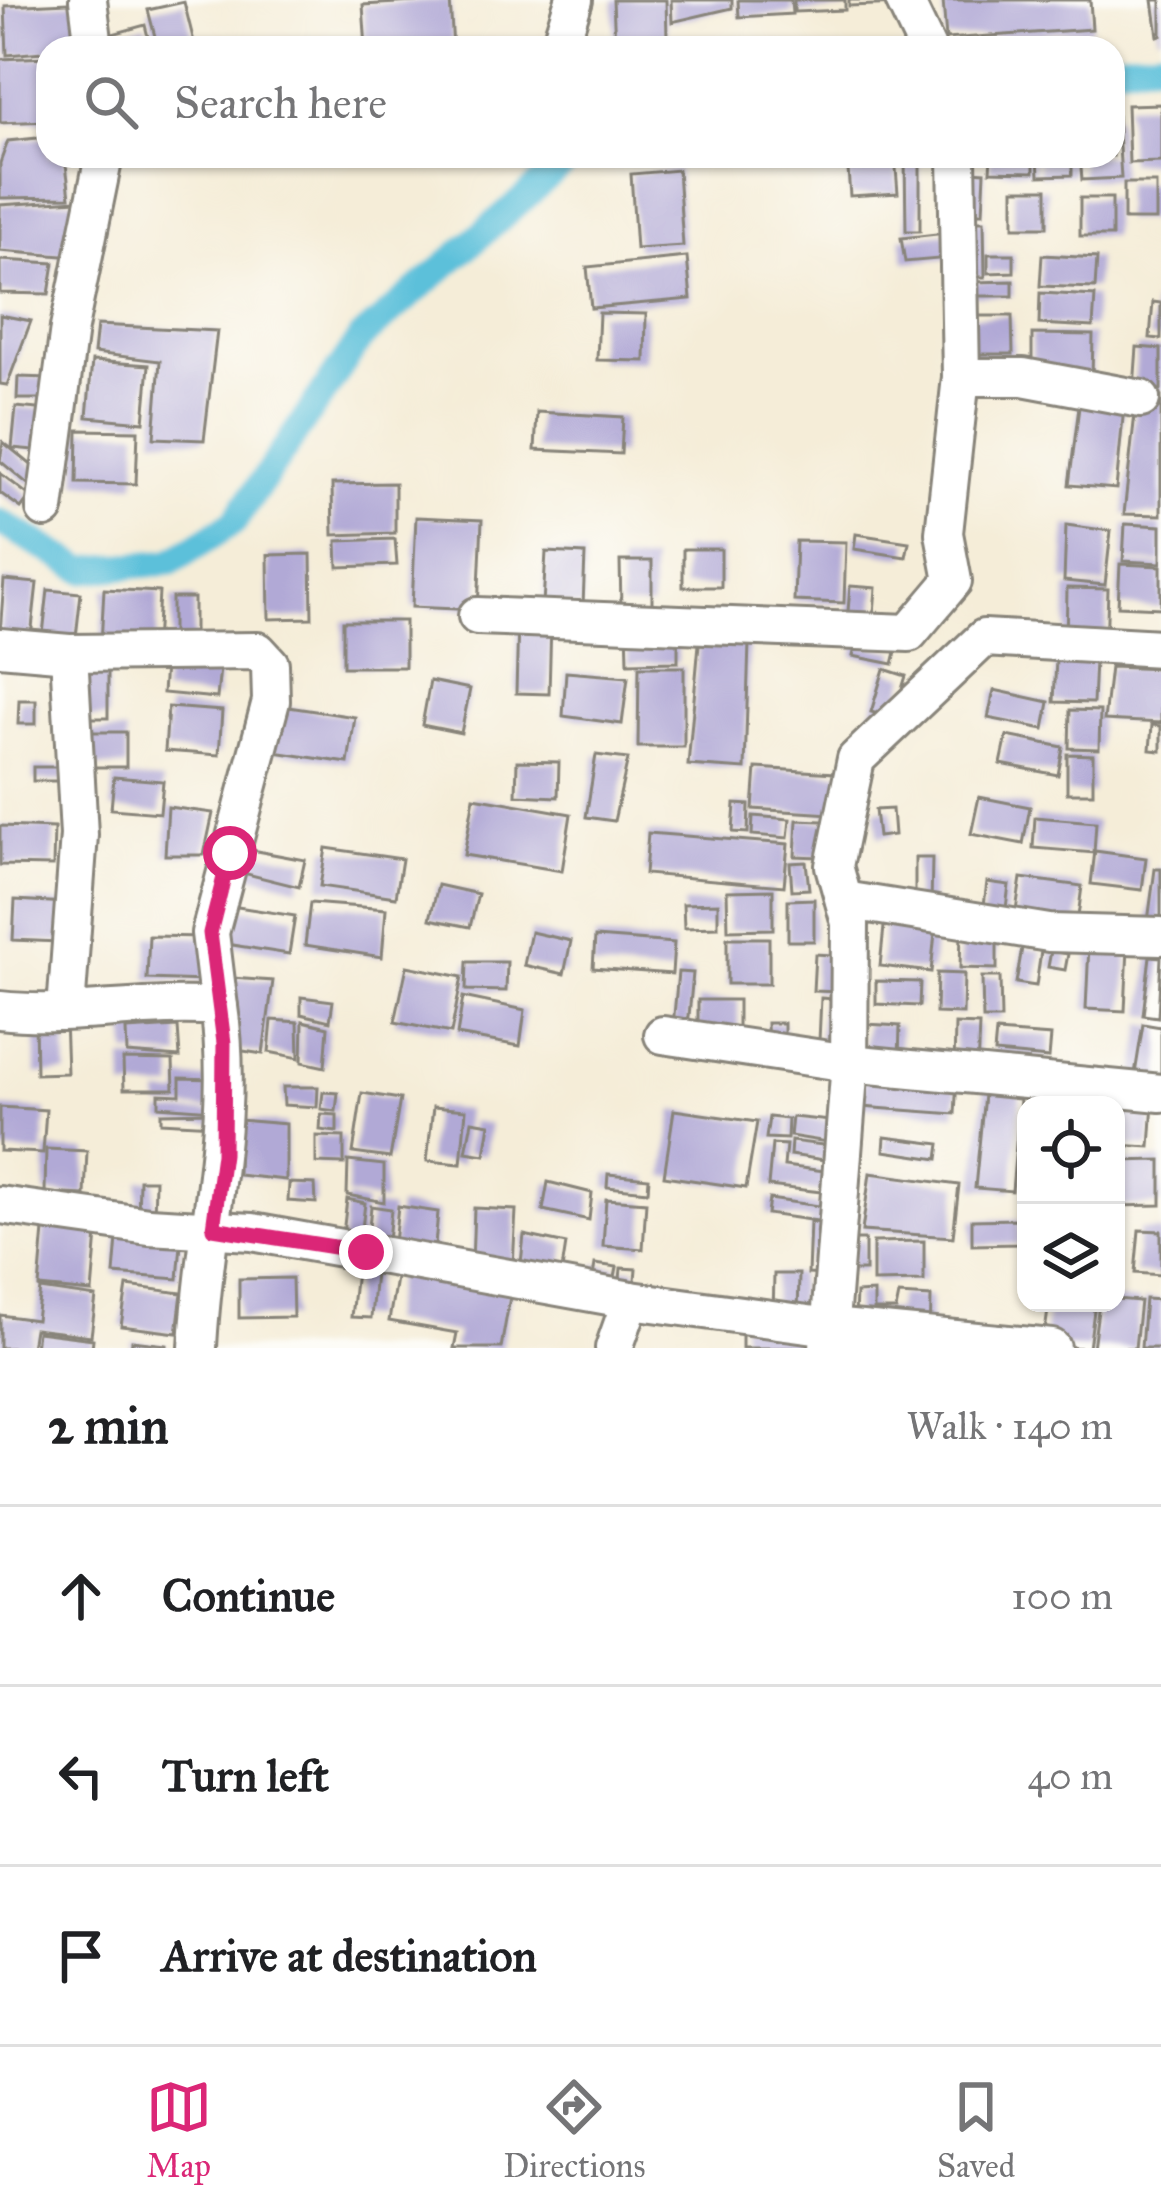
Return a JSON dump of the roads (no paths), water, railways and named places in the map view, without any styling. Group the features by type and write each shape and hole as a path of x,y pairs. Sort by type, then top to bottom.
{"street":[{"path":"88,0 92,36"},
{"path":"563,36 574,0"},
{"path":"45,509 69,328 102,168"},
{"path":"477,616 909,633 953,581 944,533 962,377 956,168"},
{"path":"962,377 1023,377 1141,399"},
{"path":"829,1338 849,1063 850,923 834,866 856,758 984,638 1161,648"},
{"path":"0,646 69,653 258,651 270,664 271,700 210,933 224,1043 223,1154 198,1348"},
{"path":"66,1010 79,835 69,653"},
{"path":"844,901 1049,933 1161,936"},
{"path":"0,1010 219,1007"},
{"path":"663,1035 849,1063 1161,1093"},
{"path":"0,1205 149,1226 213,1228 829,1338 1052,1348"},
{"path":"614,1348 631,1300"}],"waterway":[{"path":"1125,64 1161,61"},
{"path":"0,522 84,570 171,562 234,522 361,338 559,168"}]}
